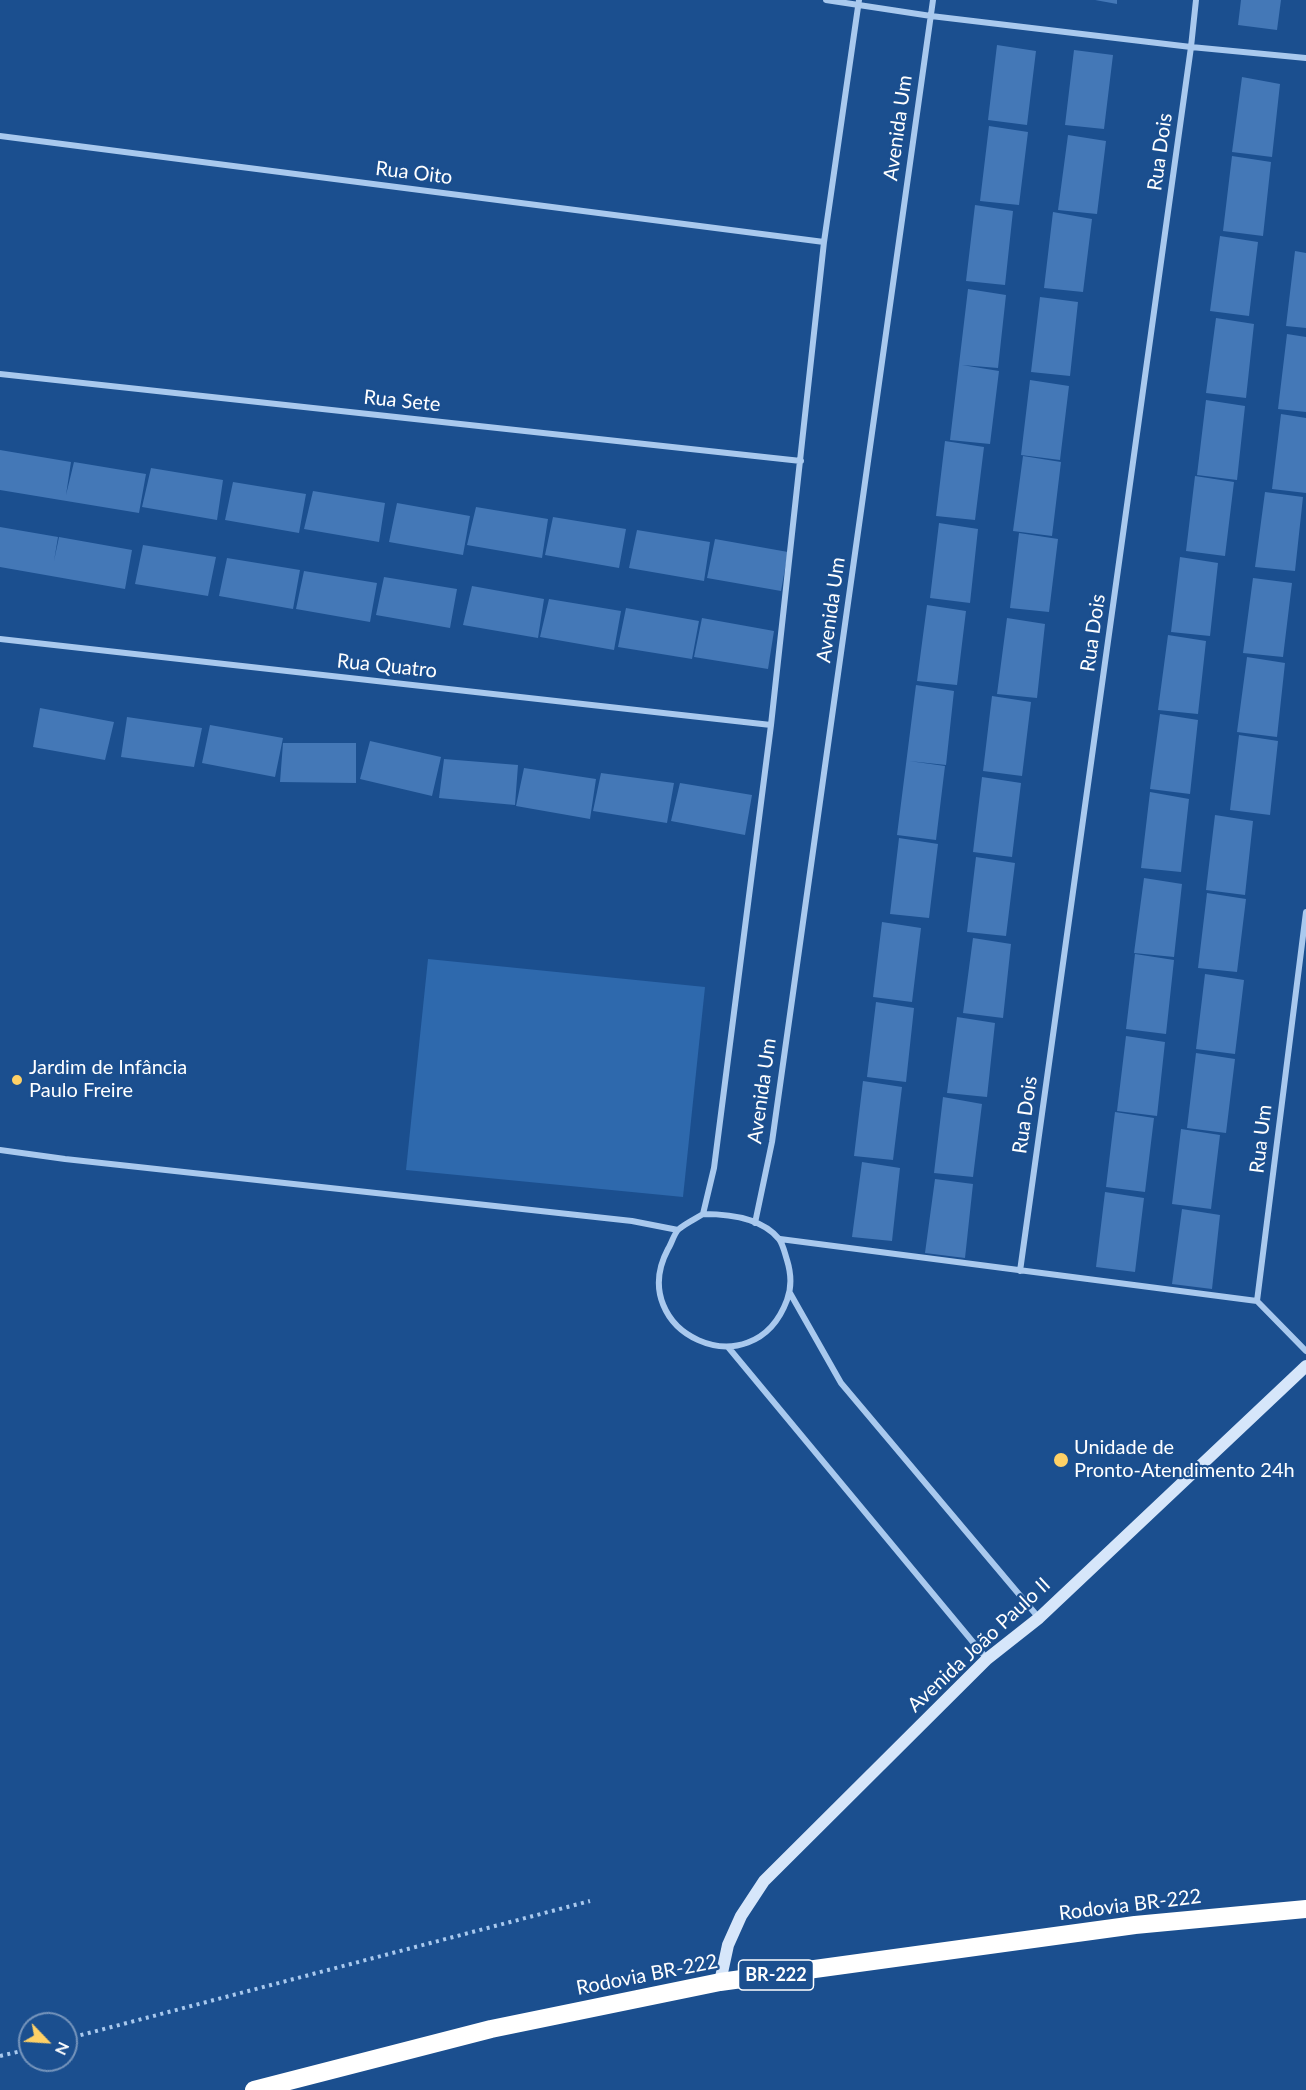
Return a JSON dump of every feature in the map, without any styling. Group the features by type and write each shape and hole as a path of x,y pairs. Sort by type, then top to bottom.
{"highway":[{"name":"Rodovia BR-222","path":"254,2090 491,2029 720,1982 1135,1925 1306,1909"}],"street":[{"path":"826,0 859,3 931,16 1191,47 1306,58"},
{"name":"Avenida Um","path":"755,1223 772,1142 933,0"},
{"name":"Rua Dois","path":"1020,1271 1196,0"},
{"name":"Avenida Um","path":"703,1214 714,1168 771,725 824,242 859,3"},
{"name":"Rua Oito","path":"0,136 824,242"},
{"name":"Rua Sete","path":"0,374 801,461"},
{"name":"Rua Quatro","path":"0,639 771,725"},
{"name":"Rua Um","path":"1257,1301 1306,912"},
{"path":"0,1150 77,1161 632,1221 678,1230"},
{"path":"780,1239 790,1271 790,1293 782,1314 768,1331 749,1342 728,1347 707,1345 688,1336 673,1321 663,1302 659,1282 662,1260 678,1230 703,1214 729,1214 755,1223 780,1239 1257,1301 1306,1351"},
{"path":"790,1293 841,1383 1039,1618"},
{"path":"728,1347 987,1659"},
{"name":"Avenida João Paulo II","path":"720,1982 728,1945 741,1916 764,1881 987,1659 1039,1618 1306,1366"}],"path":[{"path":"78,2036 590,1901"},
{"path":"0,2056 18,2052"}],"shaded area":[{"path":"428,959 705,987 683,1197 406,1170"}],"building":[{"path":"1095,0 1117,0 1117,4"},
{"path":"1241,0 1281,0 1277,30 1238,25"},
{"path":"997,45 1036,51 1027,125 988,120"},
{"path":"1074,50 1113,55 1104,129 1065,125"},
{"path":"1242,77 1280,84 1272,157 1232,152"},
{"path":"989,126 1028,132 1019,205 980,201"},
{"path":"1068,135 1106,141 1097,214 1058,210"},
{"path":"1232,156 1271,162 1263,236 1223,231"},
{"path":"975,205 1013,211 1005,285 966,281"},
{"path":"1053,212 1092,219 1083,292 1044,288"},
{"path":"1220,236 1258,242 1249,316 1210,311"},
{"path":"1295,251 1306,253 1306,328 1286,326"},
{"path":"968,289 1006,295 998,368 962,365 999,371 990,444 950,440"},
{"path":"1040,297 1078,302 1070,376 1031,372"},
{"path":"1216,318 1254,324 1246,398 1206,393"},
{"path":"1287,334 1306,337 1306,412 1278,409"},
{"path":"1030,380 1069,386 1060,460 1021,455"},
{"path":"1206,400 1245,406 1237,480 1197,475"},
{"path":"1281,414 1306,418 1306,493 1272,489"},
{"path":"945,441 984,447 975,520 936,516"},
{"path":"0,450 71,462 66,495 74,462 146,474 139,513 0,490"},
{"path":"1023,456 1061,462 1052,536 1013,531"},
{"path":"151,468 223,480 217,520 142,507"},
{"path":"1195,476 1234,482 1225,556 1186,551"},
{"path":"233,482 306,494 299,533 225,520"},
{"path":"313,491 385,503 379,542 304,529"},
{"path":"1265,492 1303,497 1295,571 1255,567"},
{"path":"397,503 470,516 463,555 389,542"},
{"path":"476,507 548,519 542,558 467,545"},
{"path":"553,517 626,529 619,568 545,555"},
{"path":"939,523 978,529 970,603 930,598"},
{"path":"0,527 58,537 54,561 59,537 132,550 125,589 0,567"},
{"path":"637,530 710,542 704,581 629,568"},
{"path":"1019,533 1058,539 1049,612 1010,608"},
{"path":"715,539 788,552 781,591 707,578"},
{"path":"143,545 216,557 208,596 135,584"},
{"path":"1180,557 1218,563 1210,636 1171,632"},
{"path":"227,558 300,570 293,609 219,596"},
{"path":"304,571 377,583 370,622 296,609"},
{"path":"384,577 457,589 450,628 376,615"},
{"path":"1253,578 1292,583 1283,657 1243,653"},
{"path":"472,586 544,599 538,638 463,625"},
{"path":"549,599 621,611 614,650 540,637"},
{"path":"927,605 966,611 957,685 917,681"},
{"path":"626,608 699,621 692,659 618,647"},
{"path":"702,618 774,631 768,669 694,657"},
{"path":"1007,618 1045,624 1037,698 997,694"},
{"path":"1168,635 1206,641 1198,714 1158,710"},
{"path":"1247,657 1285,663 1277,737 1237,732"},
{"path":"916,685 954,691 946,765 909,761 945,766 936,840 897,835"},
{"path":"992,696 1031,702 1022,776 983,771"},
{"path":"40,708 114,722 105,760 33,747"},
{"path":"1160,714 1198,720 1190,794 1150,789"},
{"path":"127,717 202,728 194,767 121,757"},
{"path":"210,725 283,738 275,777 202,763"},
{"path":"1239,735 1278,741 1270,815 1230,810"},
{"path":"370,741 441,757 432,796 360,779"},
{"path":"283,743 356,743 356,783 280,782"},
{"path":"444,759 518,765 515,805 439,798"},
{"path":"524,768 596,779 590,819 516,806"},
{"path":"601,773 674,783 667,823 593,811"},
{"path":"982,777 1021,783 1012,857 973,852"},
{"path":"680,783 752,795 745,835 671,821"},
{"path":"1150,792 1189,799 1181,872 1141,868"},
{"path":"1215,815 1253,821 1245,895 1206,890"},
{"path":"899,838 938,844 929,918 890,914"},
{"path":"976,857 1015,863 1006,936 967,932"},
{"path":"1144,878 1182,884 1174,957 1134,953"},
{"path":"1207,893 1246,899 1237,972 1198,968"},
{"path":"882,922 921,928 912,1002 873,997"},
{"path":"973,938 1011,944 1003,1018 963,1013"},
{"path":"1135,954 1174,960 1166,1034 1126,1029"},
{"path":"1205,974 1244,980 1235,1054 1196,1049"},
{"path":"876,1002 914,1008 906,1082 867,1077"},
{"path":"957,1017 995,1023 987,1097 947,1093"},
{"path":"1126,1036 1165,1042 1157,1116 1117,1111"},
{"path":"1196,1053 1235,1059 1226,1133 1187,1128"},
{"path":"863,1081 902,1087 893,1160 854,1156"},
{"path":"943,1097 982,1104 973,1177 934,1173"},
{"path":"1115,1112 1154,1118 1145,1192 1106,1187"},
{"path":"1181,1129 1220,1135 1211,1209 1172,1204"},
{"path":"862,1162 900,1168 892,1241 852,1237"},
{"path":"935,1179 973,1184 965,1258 925,1253"},
{"path":"1105,1192 1144,1198 1135,1272 1096,1267"},
{"path":"1182,1209 1220,1215 1212,1289 1172,1284"}],"place":[{"name":"Jardim de Infância Paulo Freire","path":"17,1080"},
{"name":"Unidade de Pronto-Atendimento 24h","path":"1061,1460"}]}
